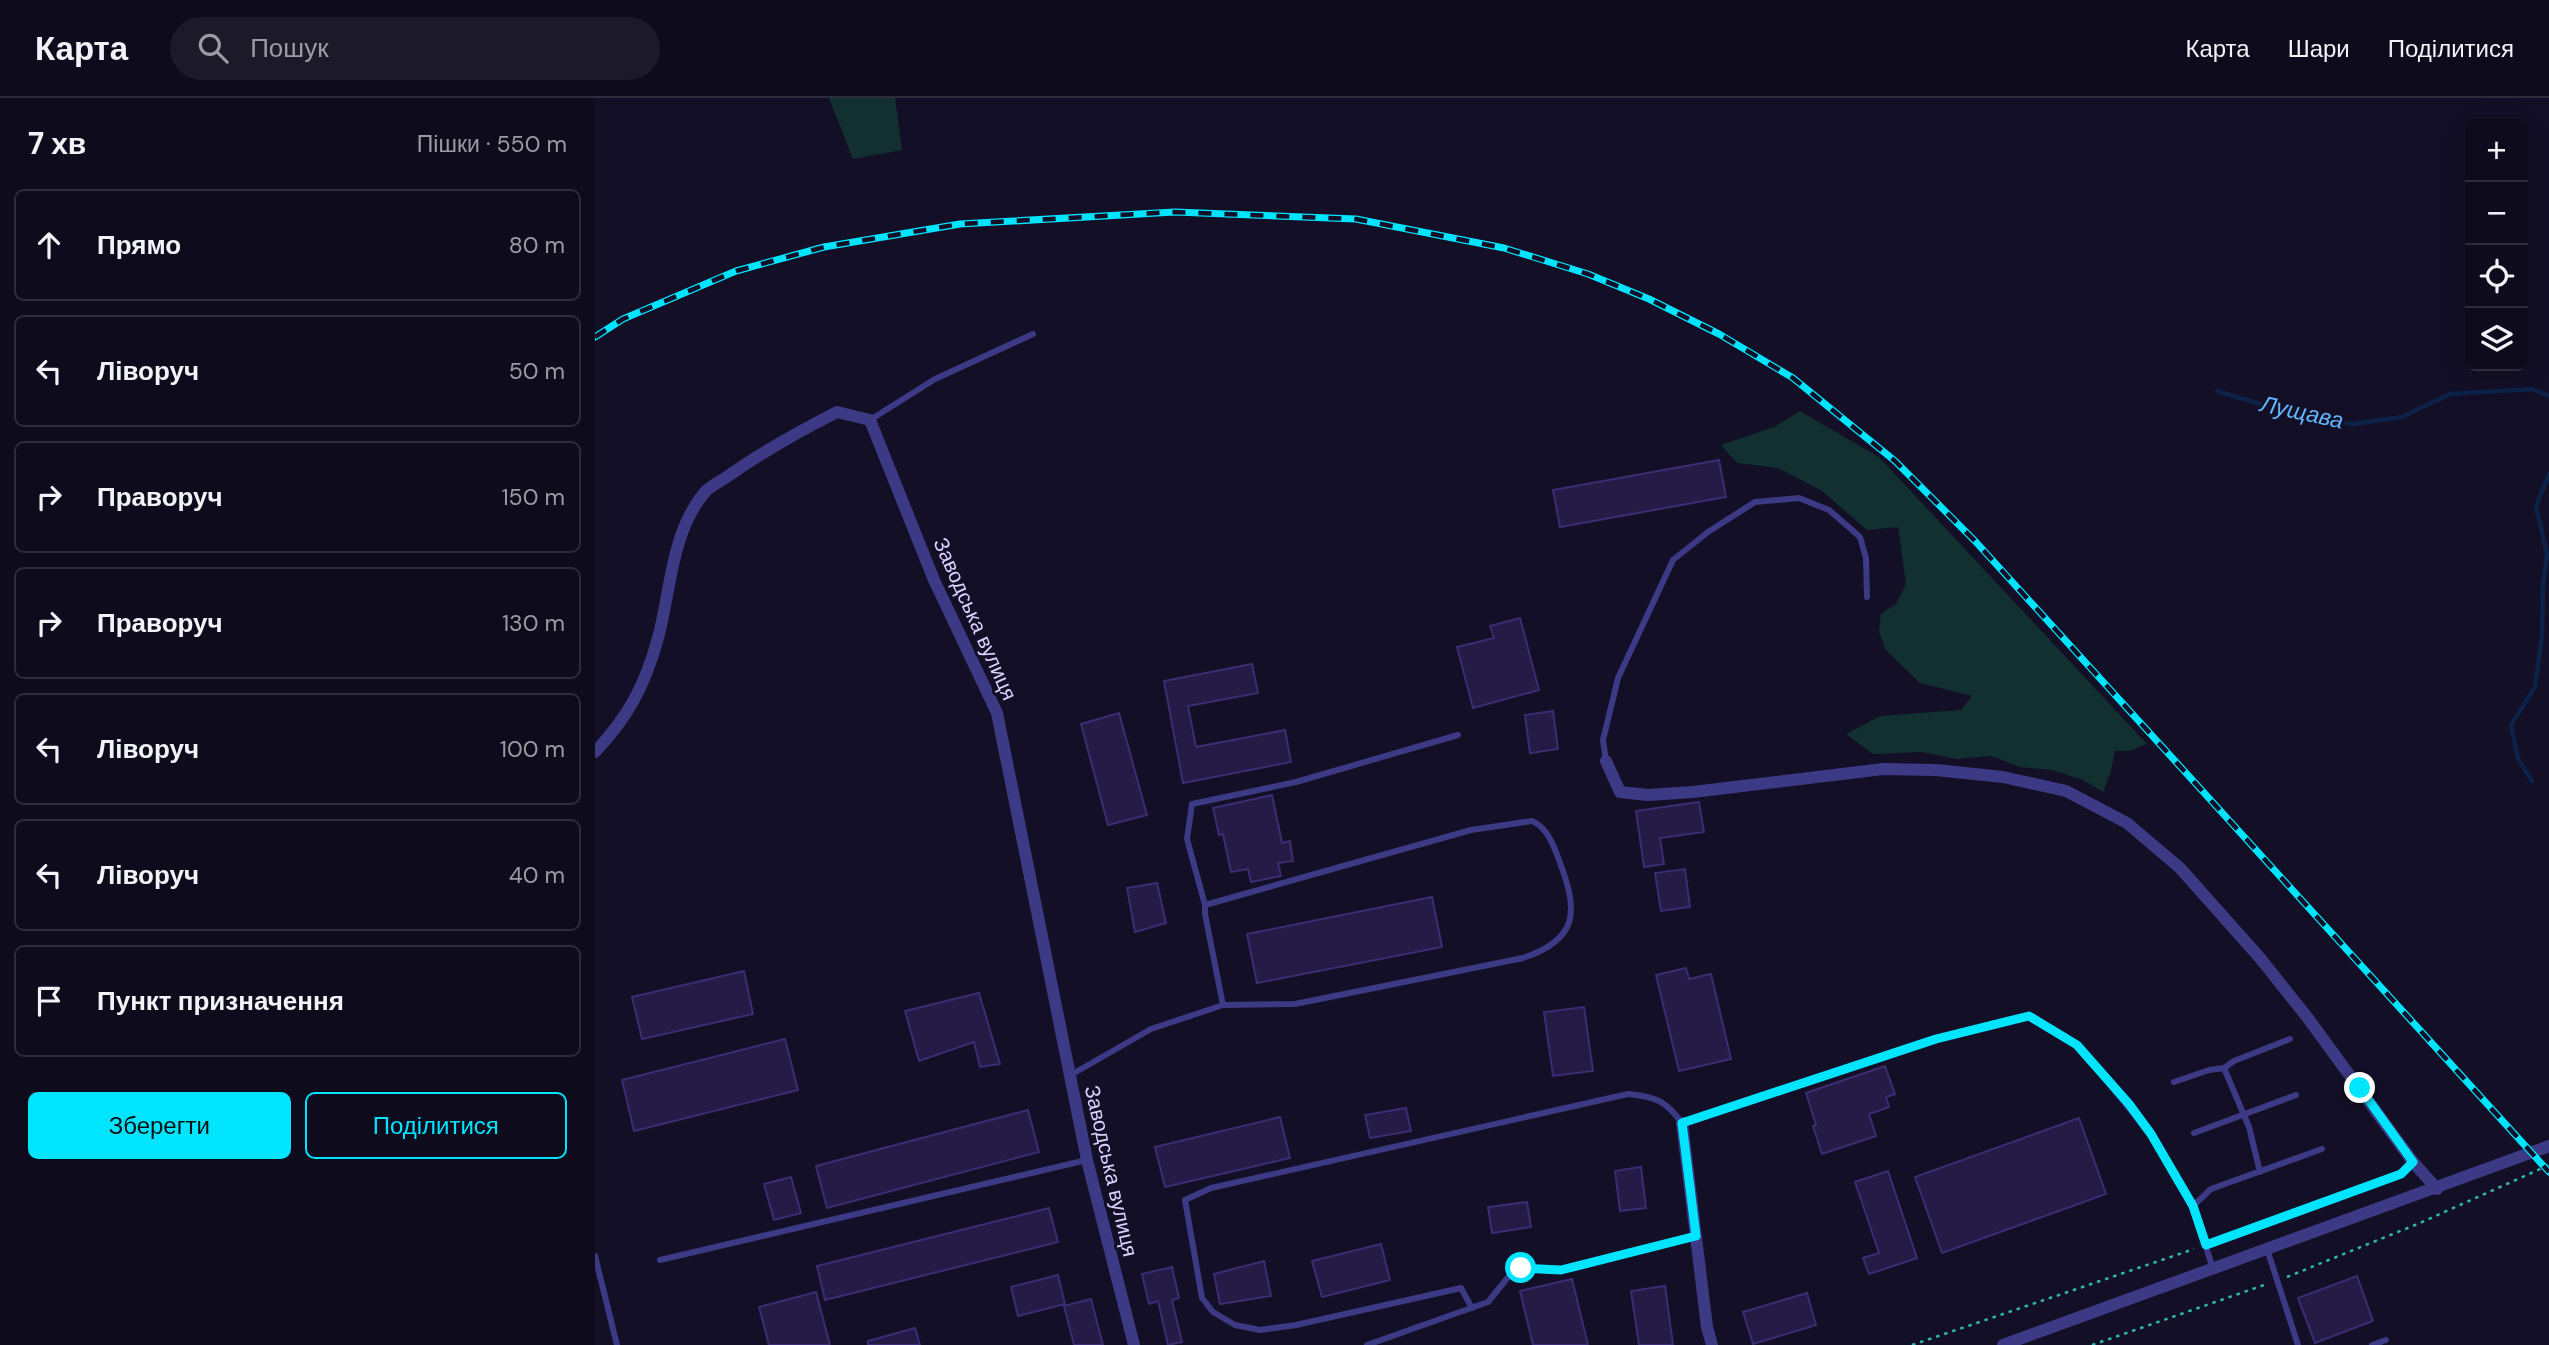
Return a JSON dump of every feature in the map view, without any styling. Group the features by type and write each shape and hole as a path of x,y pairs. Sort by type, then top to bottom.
{"street":[{"path":"595,752 618,729 637,698 658,638 675,556 689,517 706,491 773,445 837,412 870,420"},
{"name":"Заводська вулиця","path":"870,420 934,580 997,713 1087,1160 1134,1345"},
{"path":"1606,761 1620,792 1648,795 1706,791 1883,769 1936,770 2003,777 2066,791 2127,823 2180,868 2308,1017 2413,1162 2437,1189"},
{"path":"1682,1123 1712,1345"},
{"path":"2003,1345 2549,1146"}],"lane":[{"path":"870,420 935,379 1033,334"},
{"path":"1606,761 1603,740 1618,678 1674,560 1708,532 1755,502 1799,498 1829,510 1860,537 1866,558 1867,597"},
{"path":"1223,1005 1205,905 1187,839 1192,804 1296,782 1458,735"},
{"path":"1069,1076 1151,1029 1223,1005 1295,1004 1523,958 1544,951 1559,941 1571,917 1570,890 1553,843 1539,824 1532,821 1471,830 1205,905"},
{"path":"1472,1308 1461,1288 1296,1325 1260,1329 1235,1325 1213,1312 1202,1298 1185,1200 1211,1188 1629,1094 1655,1097 1672,1109 1682,1123 1936,1039 2029,1016 2077,1045 2151,1134 2193,1206 2213,1269"},
{"path":"2174,1082 2209,1070 2224,1068 2234,1061 2290,1039"},
{"path":"2224,1068 2249,1127 2260,1172"},
{"path":"2194,1133 2296,1095"},
{"path":"2193,1206 2211,1189 2322,1149"},
{"path":"660,1261 1087,1160"},
{"path":"1367,1345 1488,1302 1513,1271 1521,1268 1561,1270 1696,1236"},
{"path":"2267,1249 2298,1345"},
{"path":"595,1256 617,1345"},
{"path":"2372,1345 2386,1340"}],"path":[{"path":"1912,1345 2206,1245 2401,1174 2413,1162"},
{"path":"2092,1345 2277,1280 2432,1218 2549,1165"}],"green space":[{"path":"829,98 895,98 902,150 853,159"},
{"path":"1800,411 1879,457 2147,744 2130,751 2115,751 2103,792 2083,780 2052,770 2020,767 1991,756 1956,759 1922,752 1873,754 1846,734 1880,716 1961,710 1972,696 1920,683 1885,649 1879,631 1881,614 1896,604 1906,584 1898,527 1867,530 1822,491 1778,468 1737,463 1721,445 1774,427"}],"building":[{"path":"1719,460 1726,497 1560,527 1553,490"},
{"path":"1520,618 1539,690 1473,708 1457,647 1494,638 1490,626"},
{"path":"1252,664 1258,693 1188,706 1196,747 1285,730 1291,762 1183,783 1164,681"},
{"path":"1553,711 1558,749 1530,753 1525,715"},
{"path":"1119,713 1147,815 1108,825 1081,724"},
{"path":"1272,795 1282,843 1290,841 1293,861 1278,863 1281,876 1251,882 1248,869 1231,872 1223,834 1219,835 1213,808"},
{"path":"1699,802 1704,832 1660,838 1664,864 1644,867 1636,811"},
{"path":"1685,869 1690,907 1661,911 1655,873"},
{"path":"1157,883 1166,923 1135,932 1127,888"},
{"path":"1432,897 1442,947 1257,983 1247,934"},
{"path":"1686,968 1689,979 1711,974 1731,1059 1679,1071 1656,975"},
{"path":"744,971 753,1014 642,1039 632,997"},
{"path":"979,993 1000,1064 980,1067 974,1042 919,1061 905,1011"},
{"path":"1584,1007 1593,1071 1553,1076 1544,1012"},
{"path":"785,1039 798,1090 634,1131 622,1080"},
{"path":"1885,1066 1895,1094 1886,1097 1889,1107 1869,1114 1876,1136 1822,1154 1806,1093"},
{"path":"1406,1108 1411,1131 1370,1138 1365,1115"},
{"path":"1028,1110 1039,1152 827,1208 816,1166"},
{"path":"1280,1117 1290,1158 1165,1187 1155,1147"},
{"path":"2079,1118 2106,1194 1942,1253 1915,1177"},
{"path":"1641,1167 1646,1208 1620,1211 1615,1171"},
{"path":"1888,1171 1917,1258 1869,1274 1863,1258 1879,1253 1855,1182"},
{"path":"791,1177 801,1213 774,1220 764,1184"},
{"path":"1527,1202 1531,1227 1492,1233 1488,1207"},
{"path":"1049,1208 1058,1242 825,1300 817,1266"},
{"path":"1381,1244 1390,1280 1322,1297 1312,1261"},
{"path":"1264,1261 1271,1296 1220,1304 1214,1274"},
{"path":"1172,1267 1179,1298 1172,1300 1182,1342 1168,1345 1158,1301 1149,1304 1142,1274"},
{"path":"1058,1275 1065,1304 1018,1316 1011,1287"},
{"path":"2357,1276 2373,1321 2315,1343 2298,1298"},
{"path":"1572,1279 1588,1345 1533,1345 1520,1291"},
{"path":"1665,1286 1673,1345 1639,1345 1631,1291"},
{"path":"816,1292 830,1345 769,1345 759,1307"},
{"path":"1807,1293 1816,1325 1753,1344 1743,1312"},
{"path":"1091,1299 1103,1345 1074,1345 1064,1306"},
{"path":"915,1328 920,1345 868,1345 868,1341"}],"waterway":[{"name":"Лущава","path":"2217,391 2307,418 2353,424 2402,417 2450,394 2532,389 2549,396"},
{"path":"2532,781 2518,759 2511,725 2535,687 2542,634 2547,554 2536,506 2549,474"}],"railway":[{"path":"595,337 623,319 736,271 824,247 960,224 1175,212 1356,219 1504,248 1588,274 1649,299 1719,334 1793,378 1895,461 1975,541 2549,1172"}],"route":[{"path":"1521,1268 1561,1270 1696,1236 1682,1123 1936,1039 2029,1016 2077,1045 2129,1104 2151,1134 2193,1206 2206,1245 2401,1174 2413,1162 2360,1088"}]}
